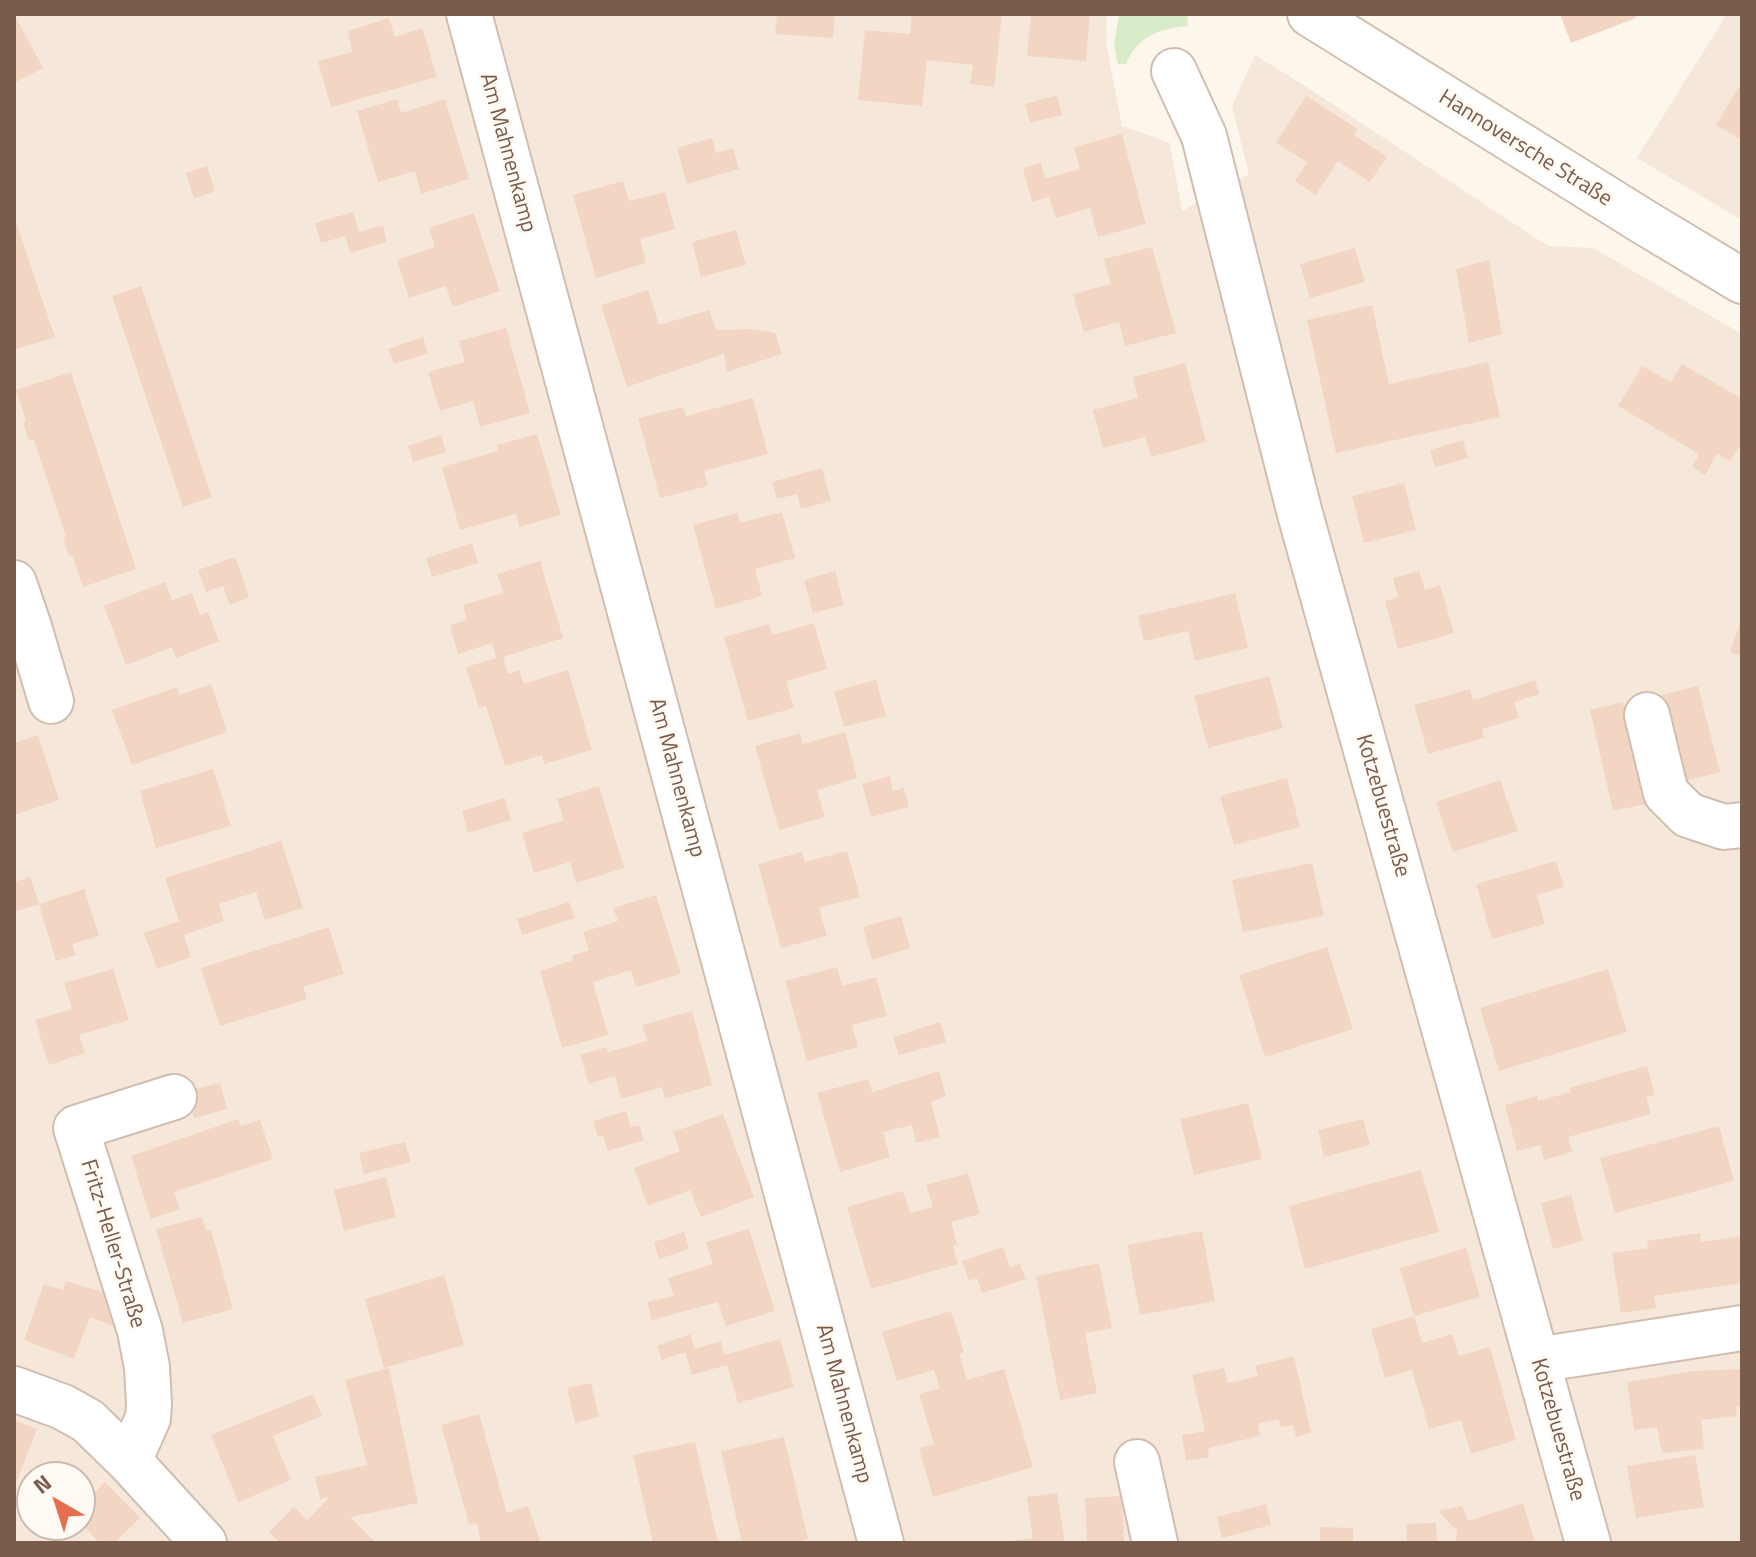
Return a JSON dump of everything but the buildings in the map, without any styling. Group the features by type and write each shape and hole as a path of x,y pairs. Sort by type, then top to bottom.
{"street":[{"name":"Am Mahnenkamp","path":"469,14 881,1543"},
{"name":"Hannoversche Straße","path":"1322,19 1742,281"},
{"name":"Kotzebuestraße","path":"1174,71 1204,136 1300,514 1588,1543"},
{"path":"14,583 51,701"},
{"path":"1647,715 1666,793 1688,815 1724,827 1742,825"},
{"name":"Fritz-Heller-Straße","path":"129,1461 148,1418 147,1367 140,1331 76,1128 174,1097"},
{"path":"1537,1360 1742,1328"},
{"path":"14,1389 63,1407 88,1421 204,1543"},
{"path":"1137,1462 1155,1543"}],"shaded area":[{"path":"14,14 1107,14 1106,43 1122,126 1170,143 1182,211 1249,174 1232,106 1255,55 1548,246 1593,248 1742,334 1742,1543 14,1543"},
{"path":"1727,14 1742,14 1742,220 1637,158"}],"green space":[{"path":"1119,14 1187,14 1188,26 1167,29 1150,36 1131,54 1126,64 1118,64 1114,45"}]}
